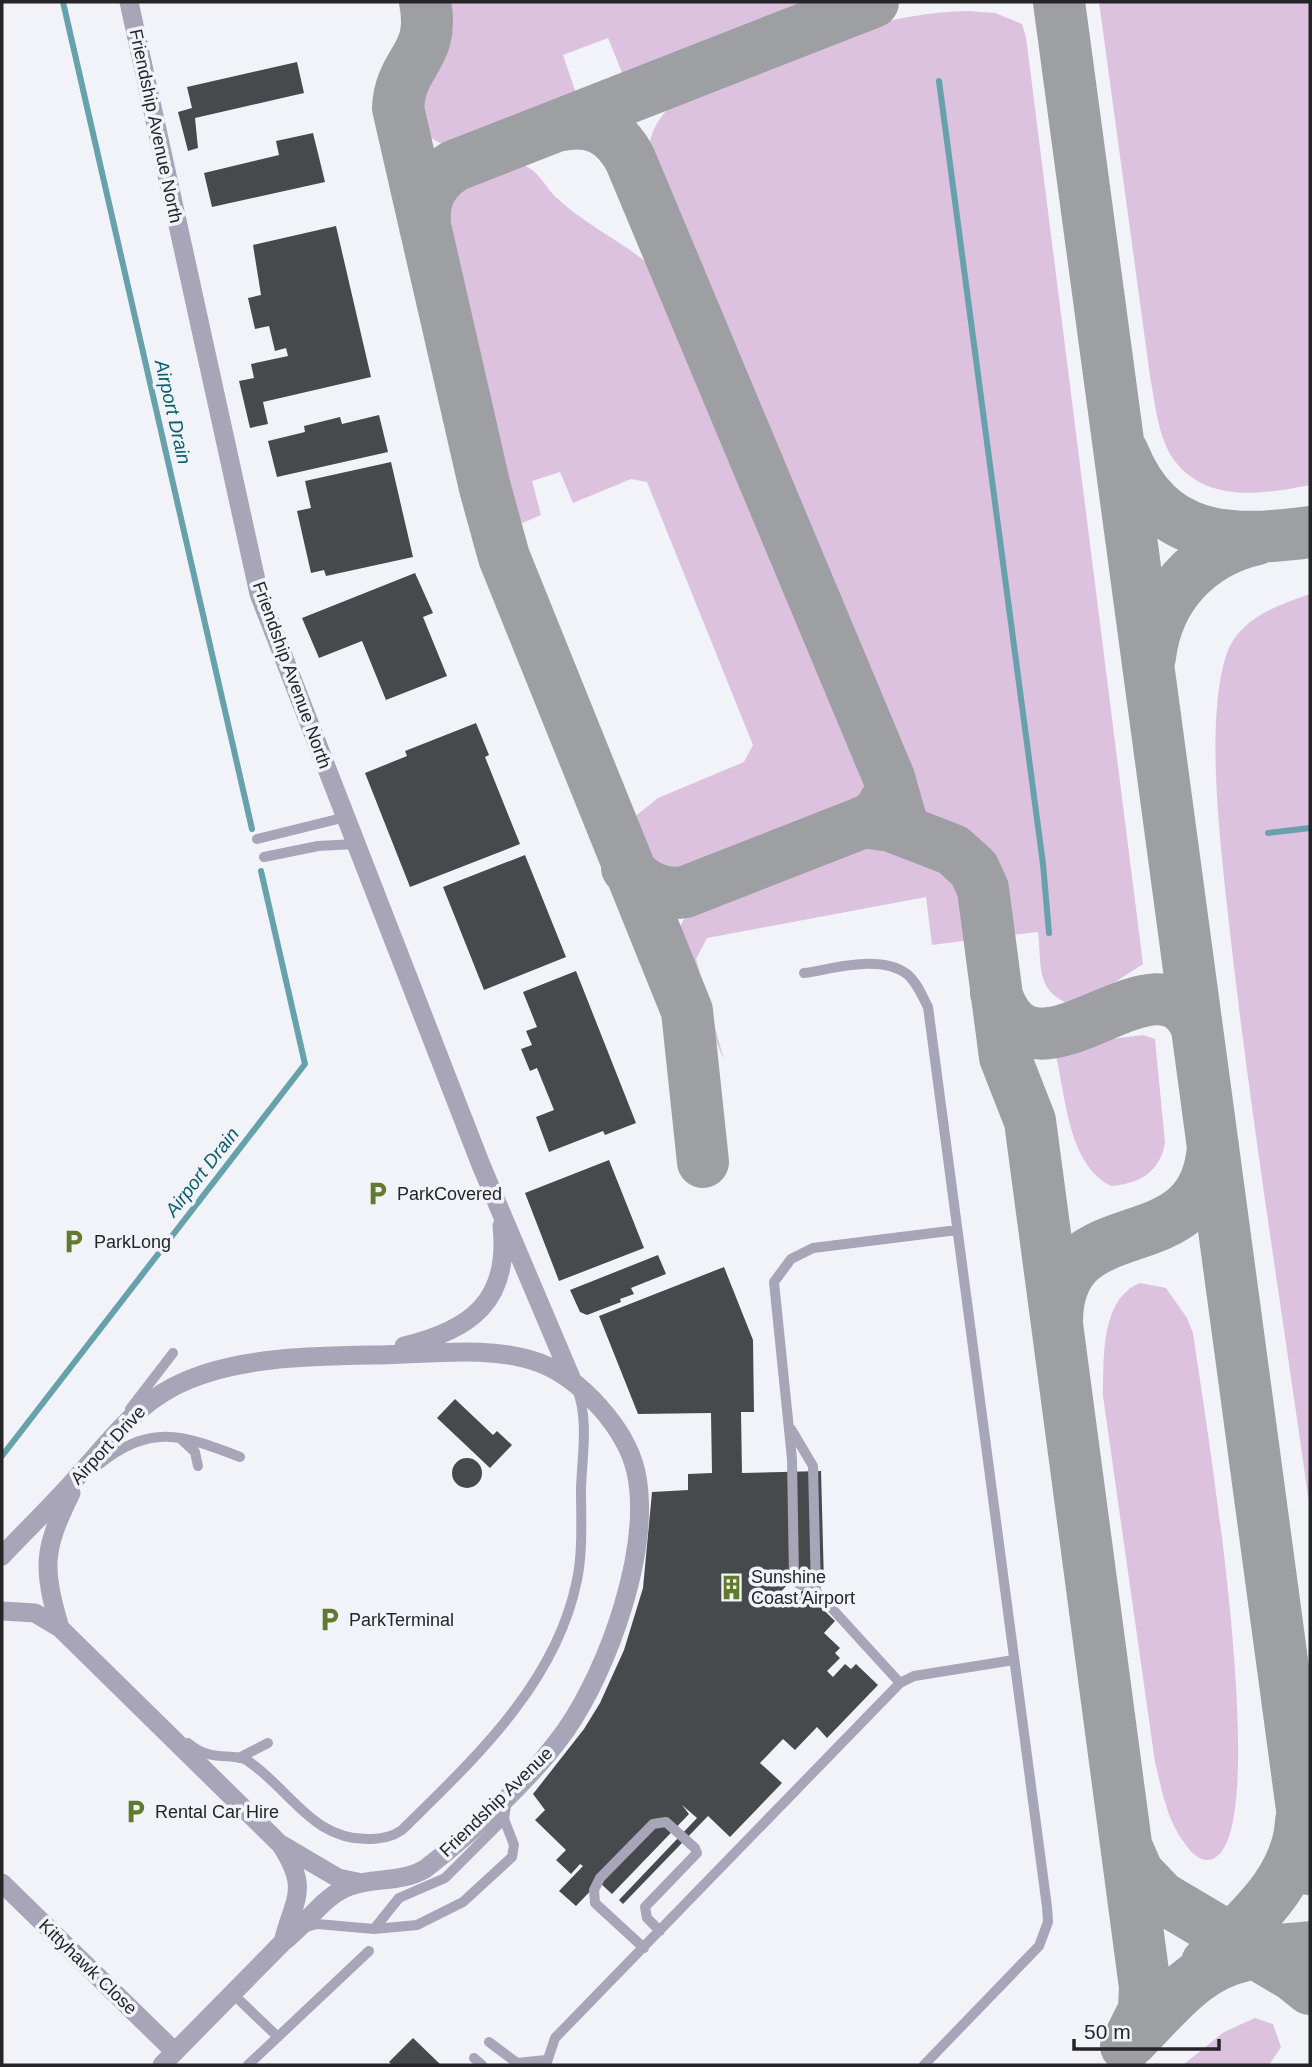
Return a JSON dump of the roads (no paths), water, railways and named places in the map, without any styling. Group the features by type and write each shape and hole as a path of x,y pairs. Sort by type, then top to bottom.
{"street":[{"name":"Friendship Avenue North","path":"129,2 259,594 497,1205 520,1252 572,1380"},
{"name":"Friendship Avenue North","path":"360,1355 434,1339 472,1318 483,1308 492,1296 503,1262 503,1227 497,1205"},
{"name":"Friendship Avenue","path":"169,2058 283,1942 302,1929 333,1896 351,1885 410,1876 425,1869 507,1796 556,1743 580,1709 615,1632 632,1570 638,1505 633,1462 601,1409 572,1380 539,1363 497,1355 360,1355"},
{"name":"Airport Drive","path":"2,1556 79,1476 108,1440 153,1398 214,1370 242,1364 360,1355"},
{"name":"Friendship Avenue","path":"79,1476 53,1530 47,1559 49,1591 60,1628 281,1845 292,1861 299,1892 283,1942"},
{"path":"2,1611 35,1613 60,1628"},
{"name":"Friendship Avenue","path":"281,1845 338,1878 368,1884"},
{"name":"Kittyhawk Close","path":"2,1883 169,2058"}],"lane":[{"path":"257,839 345,817"},
{"path":"264,857 318,846 356,844"},
{"path":"804,973 857,965 889,966 907,974 918,987 928,1007 1048,1922 1039,1946 925,2065"},
{"path":"900,1683 816,1591 799,1584 794,1577 792,1459 774,1282 791,1259 813,1248 957,1230"},
{"path":"108,1440 173,1353"},
{"path":"127,1692 196,1750 215,1757 248,1761 319,1825 349,1838 384,1838 402,1830 501,1727 547,1660 577,1578 583,1421 582,1406 572,1380"},
{"path":"788,1424 813,1466 816,1591"},
{"path":"175,1437 186,1441 195,1452 198,1466"},
{"path":"79,1476 134,1441 175,1437 240,1457"},
{"path":"489,2042 517,2063 546,2063 555,2038 900,1683 914,1676 1014,1660"},
{"path":"238,1758 249,1755 268,1743"},
{"path":"302,1929 317,1924 374,1929 417,1925 440,1916 477,1891 512,1857 514,1845 504,1819 507,1796"},
{"path":"374,1929 399,1898 445,1878 504,1819"},
{"path":"644,1948 596,1903 594,1890 600,1878 653,1824 666,1822 695,1847 697,1853 645,1908 647,1918 660,1931"},
{"path":"248,2065 369,1951"},
{"path":"233,1994 278,2037"}],"waterway":[{"name":"Airport Drain","path":"63,2 252,829"},
{"path":"939,81 1043,864 1049,933"},
{"path":"1268,833 1310,828"},
{"name":"Airport Drain","path":"2,1456 305,1064 261,871"}],"place":[{"name":"ParkCovered","path":"377,1194"},
{"name":"ParkLong","path":"74,1242"},
{"name":"Sunshine Coast Airport","path":"731,1587"},
{"name":"ParkTerminal","path":"329,1620"},
{"name":"Rental Car Hire","path":"135,1812"}]}
